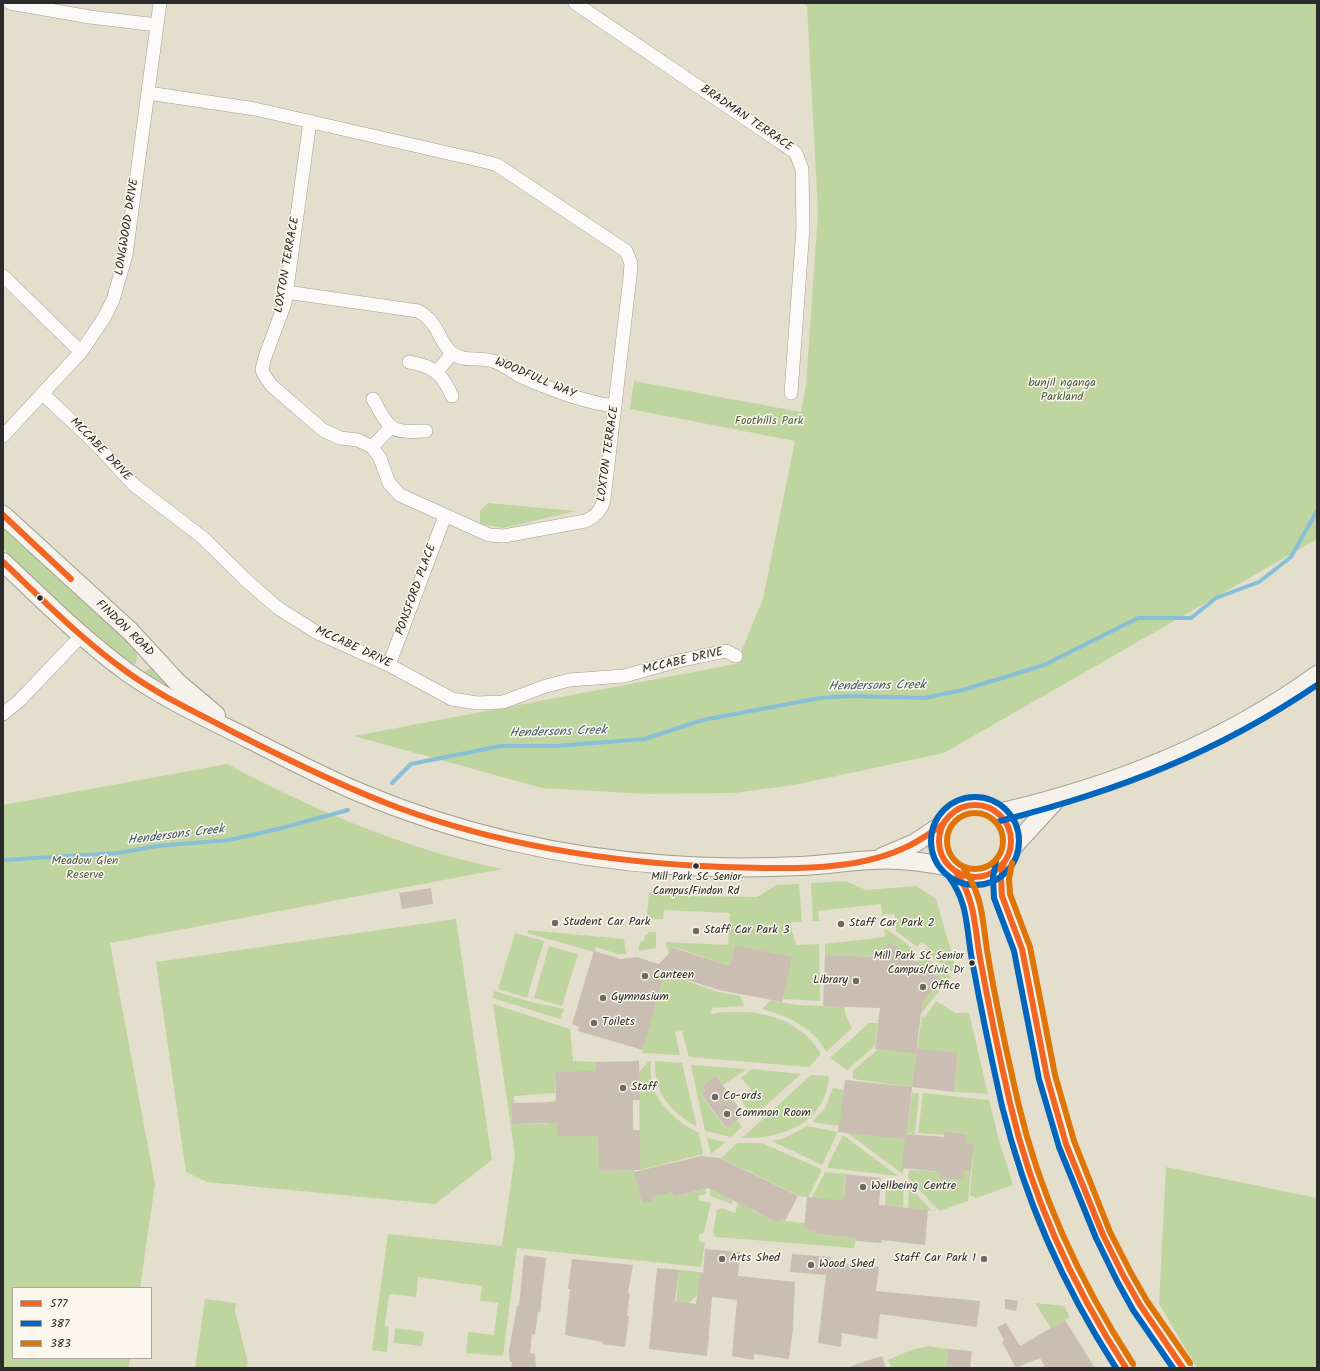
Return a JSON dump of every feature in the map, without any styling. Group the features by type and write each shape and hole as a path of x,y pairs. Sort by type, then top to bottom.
{"main road":[{"name":"FINDON ROAD","path":"3,515 141,643 177,682 218,717 249,739"},
{"name":"FINDON ROAD","path":"5,563 82,635 126,671 195,712 306,769 393,805 479,832 560,851 635,862 724,867 803,866 873,860 908,861 953,869"},
{"path":"126,671 142,665 145,654 141,643"},
{"path":"998,813 1056,800 1194,748 1252,716 1317,675"},
{"path":"953,869 966,876 982,876 997,869 1056,800"},
{"path":"1126,1368 1088,1309 1047,1223 1030,1178 1015,1125 1004,1076 979,952 975,912 967,888 943,858 939,847 939,836 942,825 948,816 965,806 976,805 988,807 998,813 1005,821 1009,830 1011,840 1001,878 1002,896 1022,949 1047,1076 1066,1144 1103,1236 1124,1277 1140,1305 1183,1368"},
{"name":"FINDON ROAD","path":"873,860 915,843 942,825"}],"street":[{"path":"10,3 157,25"},
{"name":"LONGWOOD DRIVE","path":"3,436 82,352 104,318 121,277 129,235 160,3"},
{"name":"BRADMAN TERRACE","path":"575,3 794,151 799,158 802,169 803,228 791,394"},
{"name":"LOXTON TERRACE","path":"148,93 235,105 310,121 497,165 626,251 631,268 616,406 604,499 599,512 592,518 586,521 504,536 489,535 400,495 389,483 380,458 372,447 358,440 340,438 322,430 271,386 265,378 262,369 263,364 282,312 286,292 310,121"},
{"path":"3,276 82,352"},
{"path":"286,292 418,311 432,321 444,342 452,352 437,372"},
{"name":"WOODFULL WAY","path":"452,352 466,359 493,361 522,376 587,401 616,406"},
{"path":"409,362 431,368 437,372 446,383 452,396"},
{"name":"MCCABE DRIVE","path":"43,394 98,446 134,485 202,537 248,582 278,608 316,632 389,665 452,699 490,703 515,699 543,687 569,680 624,676 678,661 726,651 736,656"},
{"path":"373,399 383,417 391,427 404,431 426,431"},
{"path":"372,447 391,427"},
{"name":"PONSFORD PLACE","path":"389,665 445,516"},
{"path":"3,714 19,700 82,635"}],"green space":[{"name":"bunjil nganga Parkland","path":"802,3 1317,3 1317,539 944,753 794,785 734,793 649,794 542,788 354,736 736,664 763,599 795,441 630,409 634,381 801,412 806,385 818,212 807,6"},
{"path":"488,503 576,511 503,528 480,524 480,511"},
{"path":"3,520 124,631 138,653 136,663 129,666 15,564 3,548"},
{"path":"153,665 190,701 141,675"},
{"name":"Meadow Glen Reserve","path":"227,764 298,800 372,831 442,854 502,869 110,943 155,1184 140,1287 12,1287 12,1359 130,1359 129,1368 3,1368 3,805"},
{"path":"846,881 866,890 916,886 936,899 957,972 954,973 925,953 929,947 921,942 917,947 896,931 895,914 882,915 881,904 818,911 819,921 813,921 811,883"},
{"path":"799,884 802,922 791,922 792,933 796,945 819,944 820,1001 783,999 791,957 735,945 730,966 674,947 671,954 669,953 665,942 728,945 730,913 664,910 663,919 651,919 647,914 649,892 682,896 757,897 776,885"},
{"path":"456,919 492,1160 435,1204 207,1182 186,1172 156,962"},
{"path":"528,930 624,939 626,954 617,954 596,947 594,952 527,933"},
{"path":"884,930 888,930 915,950 912,958 889,942 880,954 876,973 876,957 825,955 825,944 885,937"},
{"path":"648,932 656,932 656,948 638,951 640,942 644,941 645,934 648,934"},
{"path":"515,933 544,941 527,998 498,989"},
{"path":"549,946 578,954 562,1006 534,998"},
{"path":"923,956 949,974 950,977 921,1014 915,1013 940,978 916,962"},
{"path":"665,973 718,992 740,996 744,1006 712,1008 711,1014 742,1012 773,1017 788,1023 801,1031 812,1041 821,1054 809,1067 689,1057 682,1031 675,1032 680,1055 642,1053"},
{"path":"494,991 531,1002 564,1009 560,1019 493,998"},
{"path":"771,1000 796,1005 845,1007 845,1013 852,1028 826,1052 821,1043 807,1029 781,1015 762,1009"},
{"path":"936,1001 955,1013 969,1013 988,1094 954,1092 958,1054 917,1049 922,1016 925,1017"},
{"path":"493,1004 570,1029 573,1061 596,1062 596,1093 555,1072 555,1093 514,1096 514,1103 511,1103 512,1124 548,1124 548,1102 557,1101 557,1136 598,1136 599,1171 634,1170 642,1204 652,1201 652,1197 672,1192 673,1197 706,1189 706,1194 699,1196 698,1200 711,1203 704,1232 699,1235 699,1241 705,1243 701,1267 517,1248 503,1356 466,1353 468,1332 494,1335 498,1303 480,1301 482,1286 418,1277 416,1297 389,1294 385,1326 389,1327 387,1352 372,1350 388,1234 502,1246 515,1155"},
{"path":"869,1023 878,1023 875,1046 847,1070 830,1058"},
{"path":"878,1049 916,1054 912,1087 853,1079 853,1071"},
{"path":"649,1061 651,1061 651,1074 657,1095 670,1113 688,1127 699,1133 703,1154 640,1170 639,1072"},
{"path":"655,1061 682,1063 697,1127 679,1115 666,1100 657,1083"},
{"path":"691,1065 747,1069 723,1085 716,1076 702,1086 705,1091 701,1095 725,1128 737,1120 742,1127 731,1137 705,1131"},
{"path":"752,1069 801,1074 753,1117 739,1097 751,1089 741,1078"},
{"path":"811,1075 829,1076 826,1092 820,1106 811,1117 800,1125 787,1131 757,1138 742,1138"},
{"path":"833,1088 844,1090 839,1126 812,1122 825,1108"},
{"path":"912,1093 919,1094 915,1134 907,1133"},
{"path":"923,1093 989,1100 999,1140 1013,1185 976,1198 970,1195 974,1144 966,1143 967,1134 945,1131 944,1135 918,1133"},
{"path":"807,1126 838,1132 822,1165 772,1141 785,1138"},
{"path":"846,1132 907,1137 903,1174"},
{"path":"843,1135 898,1176 827,1167"},
{"path":"707,1138 726,1142 711,1154"},
{"path":"737,1143 762,1143 821,1169 821,1172 808,1197 799,1196 721,1158"},
{"path":"1166,1167 1317,1198 1317,1368 1197,1368 1159,1304"},
{"path":"909,1170 940,1172 940,1178 962,1180 964,1170 971,1171 968,1201 939,1211 908,1178"},
{"path":"825,1172 846,1174 844,1196 878,1205 812,1198"},
{"path":"886,1183 904,1185 903,1207 885,1206"},
{"path":"909,1186 932,1211 908,1208"},
{"path":"710,1189 733,1200 732,1204 710,1196"},
{"path":"738,1203 750,1204 749,1209 759,1214 761,1210 769,1218 779,1223 781,1219 785,1221 805,1223 804,1229 817,1231 817,1234 856,1238 854,1248 716,1237 713,1233 717,1210 722,1208 735,1213"},
{"path":"679,1270 700,1272 697,1295 689,1303 684,1352 672,1352"},
{"path":"205,1299 236,1303 235,1311 248,1363 246,1368 195,1368"},
{"path":"1035,1303 1064,1306 1070,1317 1051,1328"},
{"path":"395,1328 424,1332 422,1346 394,1343"},
{"path":"928,1346 948,1349 946,1368 891,1368 888,1360 911,1350"}],"building":[{"path":"431,888 433,904 402,909 399,893"},
{"path":"889,942 940,978 922,1004 916,1054 875,1049 880,1008 823,1006 825,955 878,957"},
{"path":"735,945 792,957 782,1002 719,990 665,973 643,1050 578,1031 579,1027 572,1024 594,951 621,959 637,957 659,964 674,948 730,966"},
{"path":"917,1049 958,1053 954,1092 912,1087"},
{"path":"639,1061 640,1100 633,1100 633,1130 640,1130 640,1170 599,1171 598,1136 557,1136 557,1123 512,1124 511,1103 556,1102 555,1072 596,1071 596,1062"},
{"path":"716,1076 744,1115 726,1128 701,1094 705,1091 702,1086"},
{"path":"845,1080 912,1087 907,1134 944,1137 944,1131 967,1134 966,1143 974,1144 971,1171 964,1170 963,1180 940,1178 940,1172 902,1168 905,1139 838,1132"},
{"path":"701,1156 720,1158 798,1196 785,1221 781,1219 779,1223 708,1188 673,1197 672,1192 652,1197 653,1201 642,1204 634,1172"},
{"path":"846,1174 881,1178 879,1205 928,1210 925,1245 882,1240 882,1243 856,1241 856,1238 817,1234 817,1231 804,1229 807,1197 844,1201"},
{"path":"705,1249 740,1252 738,1276 795,1282 793,1329 789,1359 754,1354 754,1360 732,1356 737,1300 712,1297 707,1356 649,1349 657,1268 679,1270 675,1301 696,1304 700,1272 703,1273"},
{"path":"792,1254 831,1257 831,1262 879,1267 876,1291 980,1301 977,1327 880,1314 877,1339 842,1333 841,1347 818,1343 826,1275 790,1272"},
{"path":"524,1255 546,1258 540,1312 538,1312 535,1335 532,1334 530,1353 535,1354 536,1368 511,1368 512,1362 510,1362 509,1350 517,1306 519,1306"},
{"path":"572,1259 633,1265 628,1293 630,1293 627,1316 629,1317 625,1347 602,1344 603,1342 565,1335 570,1289 568,1289"},
{"path":"1005,1299 1018,1301 1016,1311 1005,1309"},
{"path":"1065,1320 1095,1368 1046,1368 1040,1358 1016,1368 1002,1342 1004,1340 997,1327 1006,1323 1020,1346"},
{"path":"948,1349 972,1351 970,1368 946,1368"},
{"path":"882,1356 886,1368 851,1368 851,1366"}],"waterway":[{"name":"Hendersons Creek","path":"392,783 411,764 501,746 556,746 644,739 703,720 820,698 849,696 924,698 963,690 1044,665 1138,618 1191,618 1216,598 1259,582 1291,557 1317,511"},
{"name":"Hendersons Creek","path":"3,860 119,853 157,846 229,840 278,829 348,810"}],"transit line":[{"name":"577","path":"3,515 71,579"},
{"name":"577","path":"3,562 94,647 127,672 166,697 275,753 357,791 399,808 478,833 600,857 682,865 791,868 837,866 881,857 913,844 942,825"},
{"name":"387","path":"1000,821 1085,797 1165,767 1242,731 1317,685"},
{"name":"387","path":"975,797 992,800 1006,810 1016,824 1019,841 1016,858 1006,872 992,882 975,885 958,882 944,872 934,858 931,841 934,824 944,810 958,800 975,797"},
{"name":"577","path":"975,805 995,811 1005,821 1011,841 1005,861 995,871 975,877 955,871 945,861 939,841 945,821 955,811 975,805"},
{"name":"383","path":"975,813 986,815 995,821 1001,830 1003,841 1001,852 995,861 986,867 975,869 964,867 955,861 949,852 947,841 949,830 955,821 964,815 975,813"},
{"name":"387","path":"996,861 993,877 994,898 1014,951 1039,1079 1059,1147 1096,1238 1117,1281 1133,1310 1173,1368"},
{"name":"577","path":"1004,862 1001,878 1002,896 1022,949 1047,1077 1066,1144 1103,1235 1124,1277 1140,1305 1183,1368"},
{"name":"383","path":"1012,863 1009,879 1010,894 1030,947 1055,1075 1074,1141 1110,1232 1131,1273 1147,1301 1190,1363"},
{"name":"383","path":"963,867 970,878 979,899 991,974 1006,1048 1027,1137 1038,1171 1050,1205 1079,1270 1133,1364"},
{"name":"577","path":"956,872 963,883 971,903 983,976 1002,1067 1019,1139 1030,1173 1042,1207 1071,1273 1106,1337 1126,1368"},
{"name":"387","path":"949,877 960,897 966,917 970,949 986,1033 1002,1106 1022,1175 1034,1209 1063,1274 1079,1306 1116,1368"}],"place":[{"name":"Mill Park SC Senior Campus/Findon Rd","path":"696,866"},
{"name":"Student Car Park","path":"555,923"},
{"name":"Staff Car Park 2","path":"841,924"},
{"name":"Staff Car Park 3","path":"696,931"},
{"name":"Mill Park SC Senior Campus/Civic Dr","path":"972,963"},
{"name":"Canteen","path":"645,976"},
{"name":"Library","path":"856,981"},
{"name":"Office","path":"923,987"},
{"name":"Gymnasium","path":"603,998"},
{"name":"Toilets","path":"594,1023"},
{"name":"Staff","path":"623,1088"},
{"name":"Co-ords","path":"715,1097"},
{"name":"Common Room","path":"727,1114"},
{"name":"Wellbeing Centre","path":"863,1187"},
{"name":"Arts Shed","path":"722,1259"},
{"name":"Staff Car Park 1","path":"984,1259"},
{"name":"Wood Shed","path":"811,1265"}],"park label":[{"name":"Foothills Park","path":"769,422"}]}
